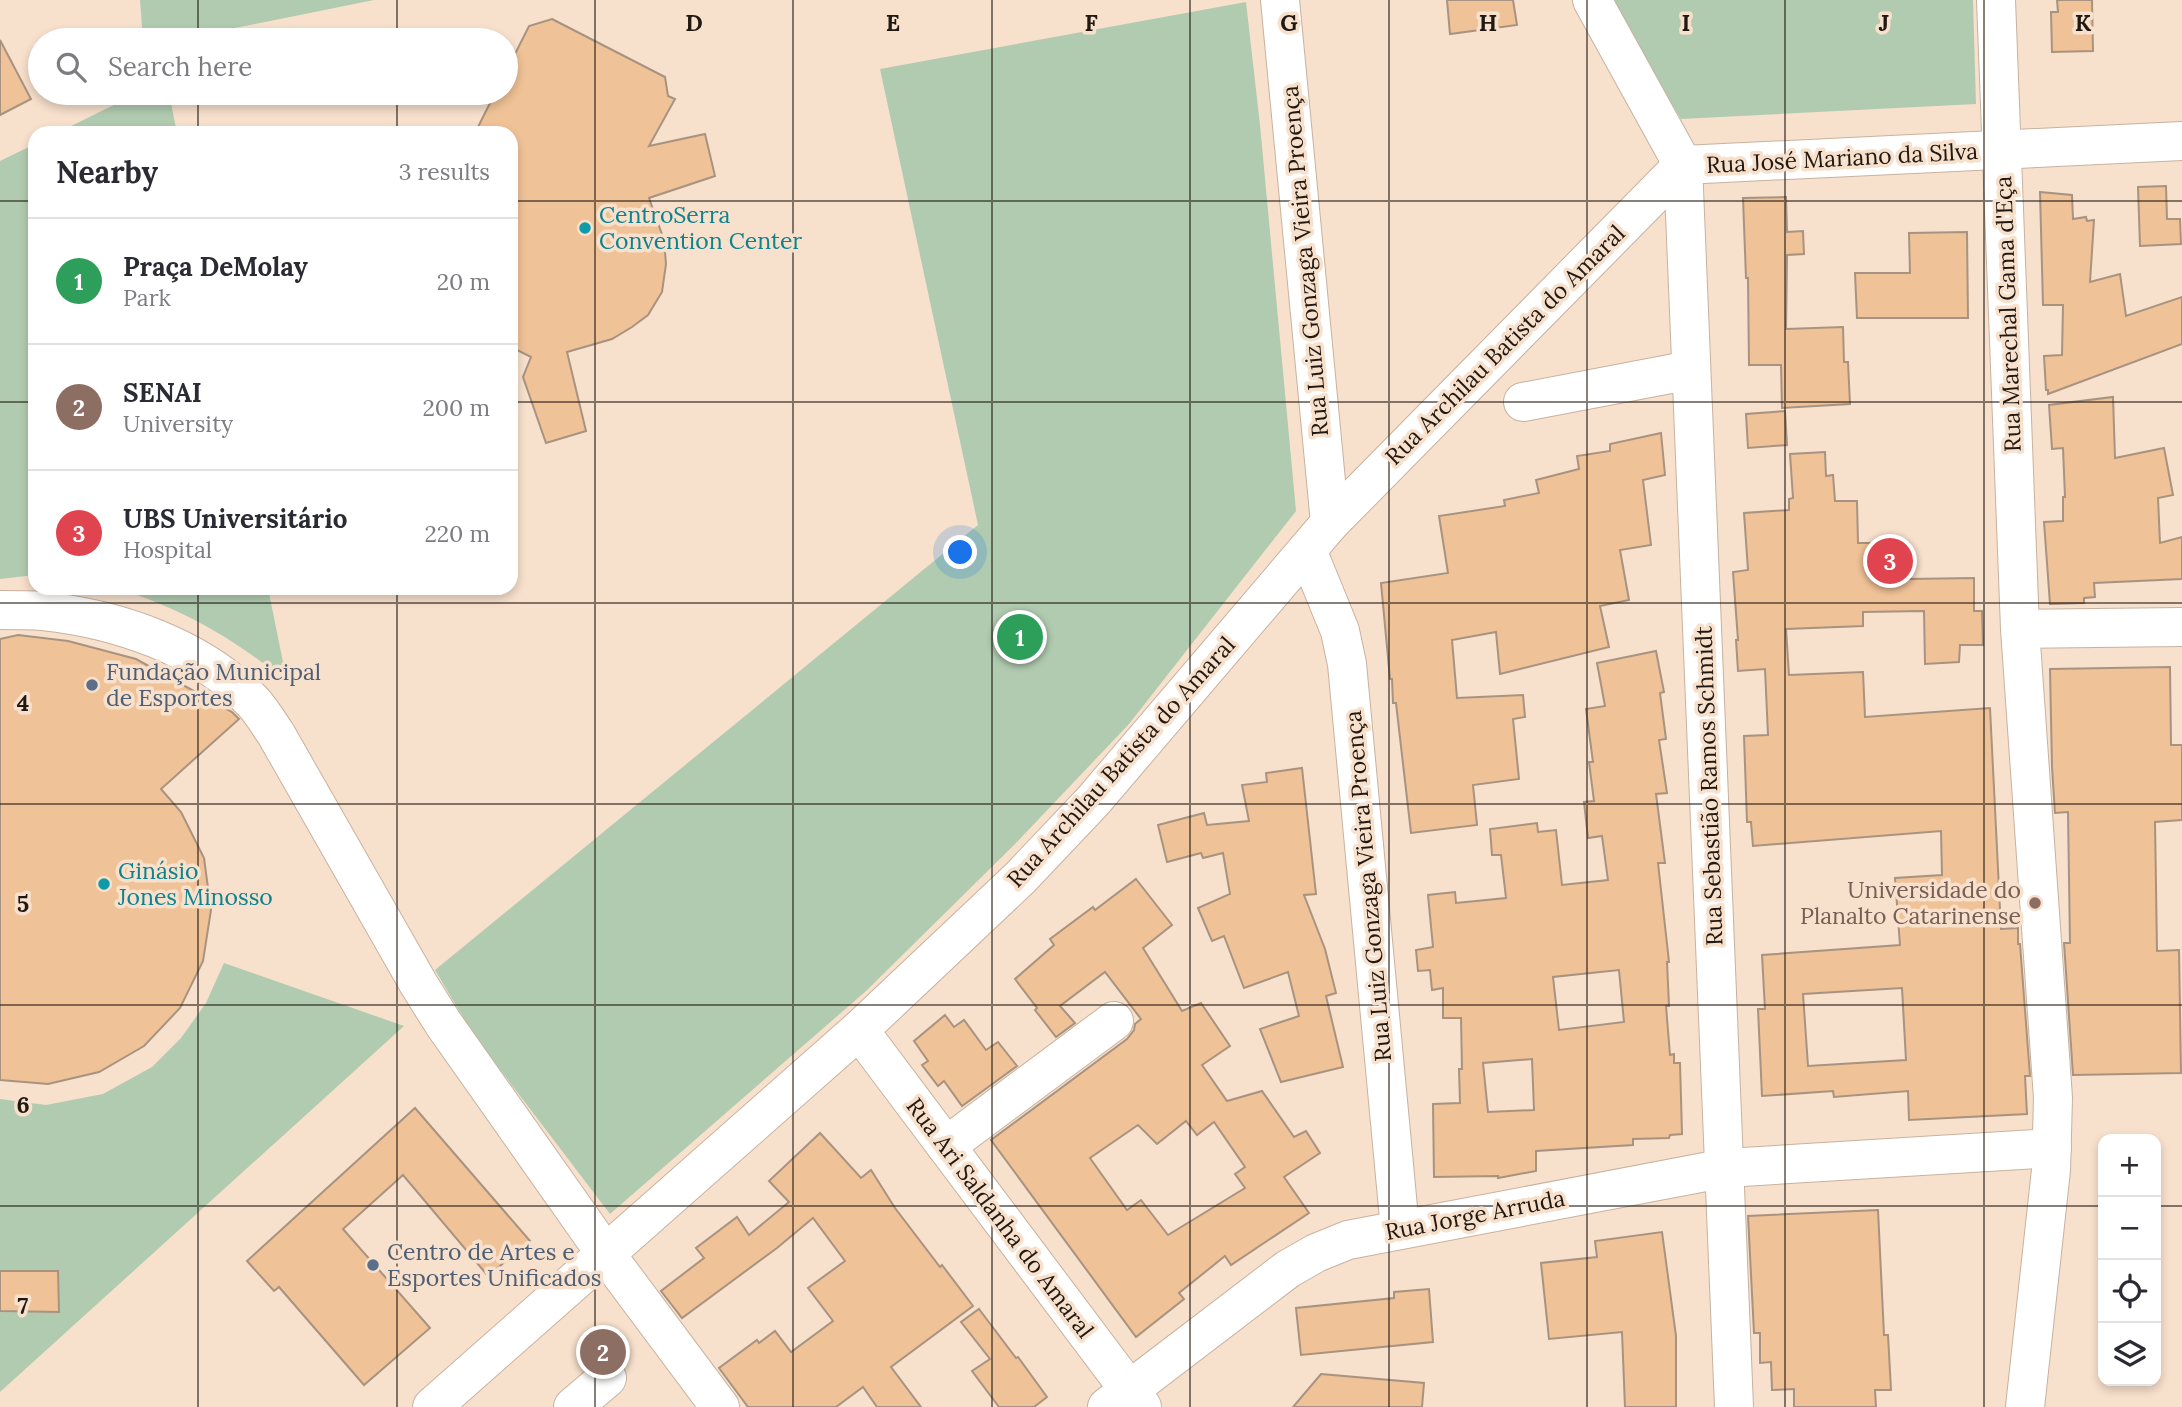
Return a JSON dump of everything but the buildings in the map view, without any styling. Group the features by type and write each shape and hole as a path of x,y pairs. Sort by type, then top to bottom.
{"street":[{"name":"Rua Luiz Gonzaga Vieira Proença","path":"1280,0 1318,536 1348,664 1400,1229"},
{"path":"1592,0 1683,165"},
{"name":"Rua Marechal Gama d'Eça","path":"1996,0 2020,629 2053,1098 2045,1239 2025,1407"},
{"name":"Rua José Mariano da Silva","path":"1683,165 2182,141"},
{"name":"Rua Archilau Batista do Amaral","path":"432,1407 859,1030 1020,878 1093,801 1318,536 1683,165"},
{"name":"Rua Sebastião Ramos Schmidt","path":"1683,165 1734,1407"},
{"path":"1523,402 1691,370"},
{"path":"0,610 42,611 99,620 152,638 197,658 225,677 255,704 276,734 443,1023 605,1253 720,1407"},
{"path":"2020,629 2182,627"},
{"path":"946,1146 1114,1021"},
{"name":"Rua Ari Saldanha do Amaral","path":"859,1030 946,1146 1126,1401"},
{"name":"Rua Jorge Arruda","path":"1126,1401 1288,1269 1316,1253 1348,1240 1726,1168 2052,1149"},
{"path":"573,1407 607,1378"}],"green space":[{"path":"140,0 374,0 235,28 142,28"},
{"path":"1613,0 1973,0 1976,104 1681,119 1617,16"},
{"path":"1246,2 1296,511 1129,724 1015,844 866,991 610,1214 473,1034 435,970 978,525 880,69"},
{"path":"114,105 171,105 176,126 71,126"},
{"path":"28,147 28,576 0,579 0,161"},
{"path":"136,595 269,595 287,682 227,638 184,615"},
{"path":"224,963 404,1026 0,1392 0,1099 46,1105 103,1094 152,1067 181,1038 206,1003"}],"place":[{"name":"CentroSerra Convention Center","path":"585,228"},
{"name":"UBS Universitário","path":"1890,561"},
{"name":"Praça DeMolay","path":"1020,637"},
{"name":"Fundação Municipal de Esportes","path":"92,685"},
{"name":"Ginásio Jones Minosso","path":"104,884"},
{"name":"Universidade do Planalto Catarinense","path":"2035,903"},
{"name":"Centro de Artes e Esportes Unificados","path":"373,1265"},
{"name":"SENAI","path":"603,1352"}]}
